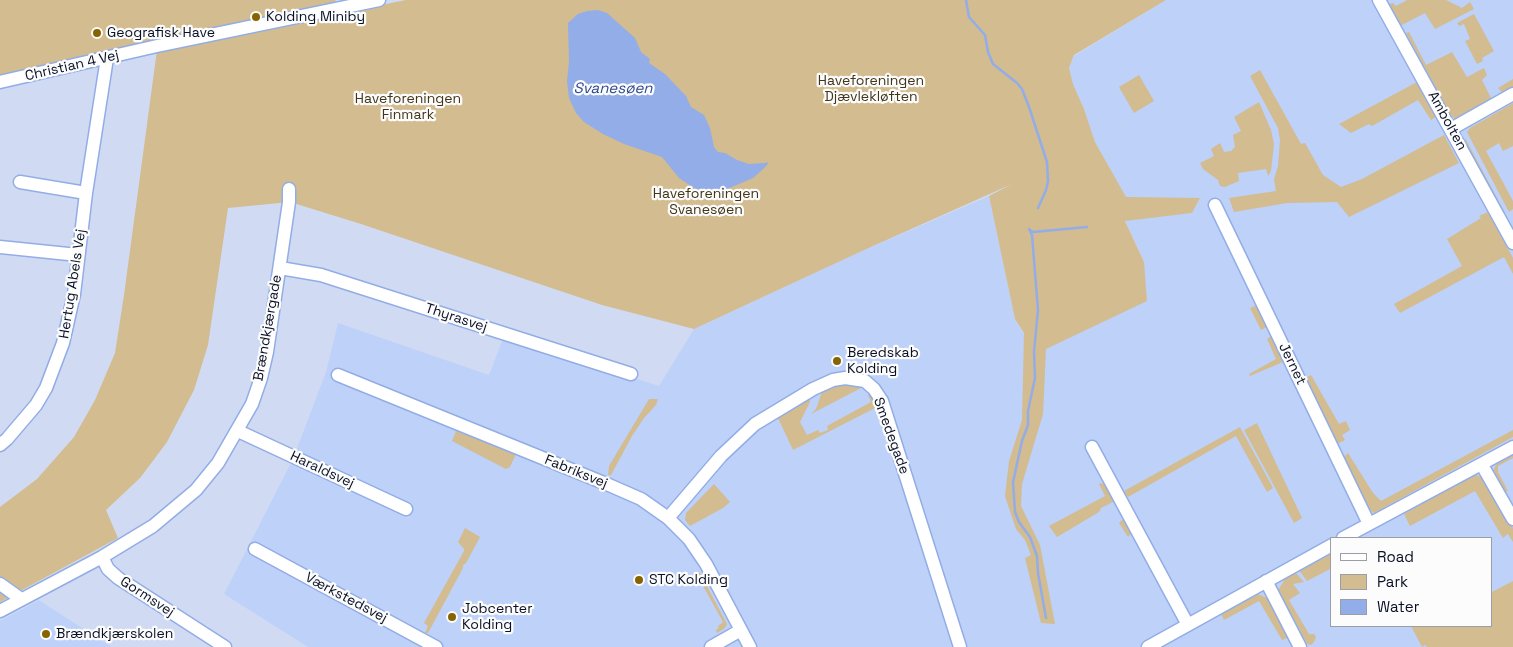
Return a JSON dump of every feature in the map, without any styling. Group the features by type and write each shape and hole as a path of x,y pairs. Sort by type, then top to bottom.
{"street":[{"name":"Christian 4 Vej","path":"0,82 379,0"},
{"name":"Ambolten","path":"1379,0 1513,243"},
{"name":"Hertug Abels Vej","path":"0,445 36,405 49,381 68,325 107,58"},
{"path":"1451,129 1513,94"},
{"path":"20,182 86,193"},
{"name":"Brændkjærgade","path":"0,611 102,557 153,526 196,490 218,463 252,404 261,378 280,268 289,202 289,188"},
{"name":"Jernet","path":"1216,205 1369,524"},
{"path":"0,247 78,255"},
{"name":"Thyrasvej","path":"280,268 321,275 631,374"},
{"name":"Fabriksvej","path":"338,375 640,499 668,518 689,539 706,564 750,647"},
{"name":"Smedegade","path":"668,518 721,456 755,424 813,389 833,380 845,378 865,381 874,389 882,401 960,647"},
{"name":"Haraldsvej","path":"238,431 406,509"},
{"path":"1092,446 1188,625"},
{"path":"1345,537 1513,447"},
{"path":"1482,465 1513,519"},
{"path":"1148,647 1330,546"},
{"name":"Værkstedsvej","path":"255,549 436,647"},
{"name":"Gormsvej","path":"102,557 108,569 118,578 225,647"},
{"path":"1266,581 1300,647"},
{"path":"0,584 21,599"},
{"path":"711,647 741,630"}],"shaded area":[{"path":"1166,0 1513,0 1513,647 308,647 224,594 293,459 326,372 338,323 489,375 504,336 659,386 694,329 862,251 989,196 1015,319 1036,353 1144,262 1125,220 1192,213 1200,198 1126,198 1095,142 1073,84 1069,68 1074,56"},
{"name":"Brændkjærskolen","path":"39,600 112,647 0,647 0,621"}],"green space":[{"name":"Geografisk Have","path":"0,0 336,0 332,5 161,40 159,38 151,40 151,43 0,76"},
{"path":"406,0 1166,0 1074,55 1069,68 1073,84 1095,142 1126,197 1200,198 1192,213 1125,221 1144,262 1147,301 1046,349 1043,414 1022,484 1021,506 1040,545 1055,624 1041,623 1025,558 1031,555 1025,540 1016,529 1005,496 1009,461 1022,420 1024,333 1015,319 989,196 1012,184 694,329 602,305 290,202 228,208 208,345 194,390 167,442 140,478 106,510 118,538 0,602 0,507 37,479 74,437 95,400 115,353 157,50"},
{"path":"1407,0 1446,0 1462,8 1470,2 1474,9 1435,29 1425,13 1400,26 1389,4 1393,3 1396,6"},
{"path":"1474,14 1494,51 1482,58 1483,61 1477,64 1465,41 1470,39 1464,24 1459,26 1457,23"},
{"path":"1409,32 1426,65 1452,52 1467,77 1484,68 1487,75 1482,80 1492,100 1466,116 1455,119 1449,113 1406,33"},
{"path":"1260,70 1301,144 1305,143 1323,175 1341,187 1362,179 1444,135 1459,163 1349,217 1337,202 1287,203 1234,212 1229,198 1276,191 1274,179 1278,166 1280,140 1278,128 1250,76"},
{"path":"1139,75 1154,101 1134,113 1119,87"},
{"path":"1513,79 1513,89 1504,94 1498,88"},
{"path":"1417,82 1437,116 1431,120 1418,100 1372,126 1369,124 1351,133 1339,124"},
{"path":"1259,102 1271,130 1274,144 1271,171 1268,176 1266,169 1238,173 1239,181 1225,187 1220,186 1218,180 1203,169 1200,163 1214,156 1211,149 1220,143 1224,152 1231,151 1235,147 1233,135 1241,131 1234,117"},
{"path":"1513,103 1513,146 1503,151 1499,143 1486,151 1513,201 1513,209 1509,212 1467,132 1470,128"},
{"path":"1465,138 1505,213 1502,213 1465,147"},
{"path":"1488,212 1513,258 1513,274 1504,257 1400,313 1394,304 1462,266 1447,239 1481,218 1479,216"},
{"path":"1257,305 1267,327 1261,330 1250,308"},
{"path":"1271,336 1283,362 1250,376 1249,374 1276,359 1267,339"},
{"path":"1311,375 1339,424 1346,421 1350,430 1342,435 1345,440 1339,443 1334,442 1304,379"},
{"path":"852,384 861,388 811,414 816,409 822,392 833,386"},
{"path":"870,394 875,400 877,407 793,450 778,418 810,398 810,402 800,422 807,435 818,430 820,433 828,430 827,426 871,402 868,395"},
{"path":"649,399 658,399 656,405 644,418 611,475 608,475 609,466"},
{"path":"1257,423 1302,518 1294,523 1244,430"},
{"path":"1240,427 1273,488 1267,492 1236,436 1128,497 1124,491"},
{"path":"1513,430 1513,437 1374,513 1367,507 1343,458 1348,453 1373,493 1381,501"},
{"path":"456,431 516,454 510,467 506,469 452,441"},
{"path":"1513,452 1513,458 1498,466 1498,472 1508,491 1505,492 1492,473 1498,461"},
{"path":"1471,475 1483,478 1513,528 1513,542 1508,534 1503,538 1475,491 1410,526 1404,514"},
{"path":"714,484 730,502 723,508 690,526 685,520 686,513"},
{"path":"1099,484 1106,485 1115,501 1057,537 1049,526 1105,496"},
{"path":"1124,518 1132,531 1128,537 1119,523"},
{"path":"465,528 480,537 466,563 463,565 428,633 425,633 428,626 424,623 464,551 458,542"},
{"path":"1330,553 1330,569 1307,581 1299,570"},
{"path":"1295,572 1304,582 1293,584 1300,593 1289,600 1309,634 1314,634 1316,637 1311,645 1307,644 1278,590 1284,581 1283,579"},
{"path":"700,573 727,624 725,628 717,633 718,626 723,622 697,575"},
{"path":"1513,581 1513,647 1427,647 1425,645 1422,647 1412,627 1493,627 1493,591"},
{"path":"1258,594 1269,599 1295,647 1292,647 1287,638 1282,640 1259,601 1224,620 1221,614"}],"water":[{"name":"Svanesøen","path":"598,10 607,13 635,38 641,52 650,59 649,63 665,74 686,96 691,107 704,115 710,128 714,147 718,152 725,153 749,164 767,162 768,164 753,178 720,192 697,190 679,178 662,157 624,144 584,122 576,113 569,98 567,81 569,62 568,23 578,14"}],"waterway":[{"path":"966,0 969,17 985,35 988,52 993,64 1017,83 1022,89 1029,107 1047,162 1048,181 1038,208"},
{"path":"1030,230 1033,232 1087,227"},
{"path":"1029,229 1032,235 1038,310 1034,352 1035,378 1028,411 1028,425 1022,441 1013,482 1015,512 1019,522 1030,537 1037,556 1046,618"}],"place":[{"name":"Kolding Miniby","path":"256,17"},
{"name":"Geografisk Have","path":"97,33"},
{"name":"Beredskab Kolding","path":"837,361"},
{"name":"STC Kolding","path":"639,580"},
{"name":"Jobcenter Kolding","path":"452,617"},
{"name":"Brændkjærskolen","path":"46,634"}],"park label":[{"name":"Haveforeningen Djævlekløften","path":"871,89"},
{"name":"Haveforeningen Finmark","path":"408,108"},
{"name":"Haveforeningen Svanesøen","path":"706,202"}]}
